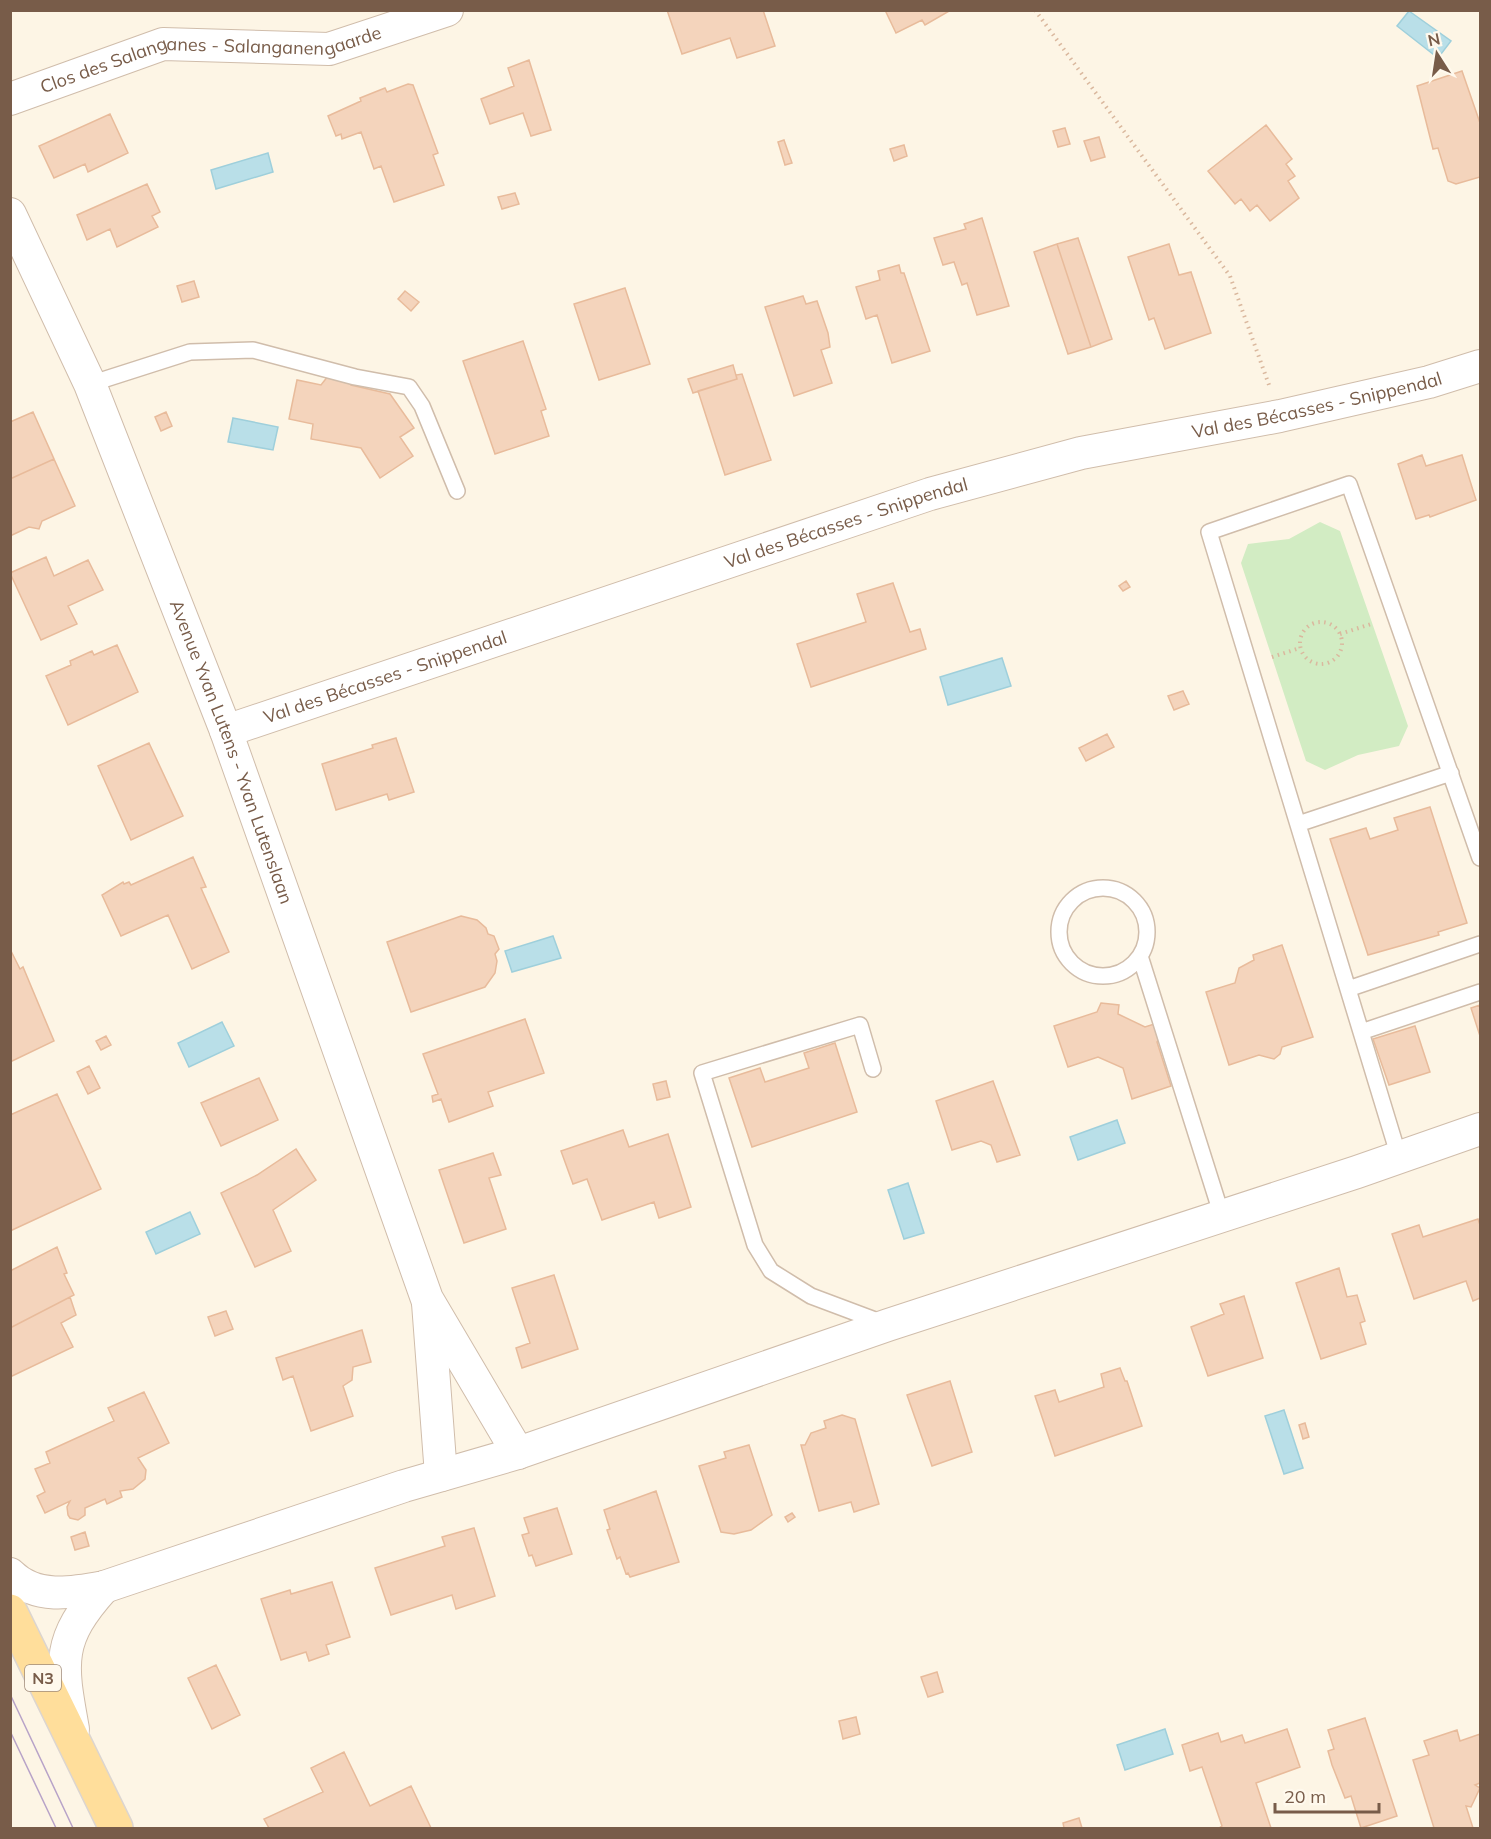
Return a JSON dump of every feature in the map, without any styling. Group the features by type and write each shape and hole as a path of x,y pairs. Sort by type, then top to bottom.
{"main road":[{"name":"N3","path":"10,1611 117,1828"}],"street":[{"name":"Clos des Salanganes - Salanganengaarde","path":"10,99 164,45 329,49 447,10"},
{"name":"Avenue Yvan Lutens - Yvan Lutenslaan","path":"10,214 90,384 226,731 428,1299 518,1453"},
{"name":"Val des Bécasses - Snippendal","path":"226,731 930,494 1081,453 1280,416 1429,382 1480,366"},
{"path":"10,1574 42,1592 71,1594 104,1587 441,1476 518,1453 888,1325 1480,1129"},
{"name":"Avenue Yvan Lutens - Yvan Lutenslaan","path":"428,1299 441,1476"},
{"path":"75,1744 63,1675 64,1650 75,1624 104,1587"}],"lane":[{"path":"90,384 190,352 253,350 355,377 409,387 422,406 457,491"},
{"path":"1399,1157 1209,532 1349,484 1480,858"},
{"path":"1298,824 1451,773"},
{"path":"1140,956 1130,967 1118,974 1103,976 1088,974 1075,967 1065,955 1059,941 1059,927 1063,912 1071,901 1096,888 1111,888 1125,893 1136,902 1144,914 1148,928 1146,943 1140,956 1222,1216"},
{"path":"1348,989 1480,944"},
{"path":"1361,1032 1480,992"},
{"path":"873,1068 860,1025 702,1072 755,1245 771,1271 811,1296 888,1325"}],"path":[{"path":"1035,10 1230,276 1280,416"},
{"path":"1341,634 1395,616"},
{"path":"1325,621 1341,634 1342,642 1338,656 1325,664 1309,661 1300,648 1300,637 1305,628 1314,622 1325,621"}],"green space":[{"path":"1320,522 1340,531 1408,726 1399,746 1358,755 1325,770 1306,761 1241,563 1248,544 1289,539"}],"water":[{"path":"1409,11 1451,41 1438,58 1397,26"},
{"path":"268,153 273,172 216,189 211,170"},
{"path":"233,418 278,427 273,450 228,442"},
{"path":"1002,658 1011,686 948,705 940,677"},
{"path":"553,936 561,958 512,972 505,951"},
{"path":"222,1022 234,1046 189,1067 178,1043"},
{"path":"1117,1120 1125,1143 1078,1160 1070,1137"},
{"path":"908,1183 924,1233 904,1239 888,1190"},
{"path":"190,1212 200,1234 156,1254 146,1232"},
{"path":"1284,1410 1303,1468 1284,1474 1265,1416"},
{"path":"1165,1729 1173,1754 1125,1770 1117,1745"}],"building":[{"path":"667,10 763,10 775,46 737,58 730,38 682,54"},
{"path":"885,10 951,10 925,25 922,20 896,33"},
{"path":"529,60 551,130 531,136 523,113 490,124 481,99 514,86 508,68"},
{"path":"1462,71 1480,123 1480,177 1456,184 1448,181 1438,148 1433,149 1417,86"},
{"path":"408,84 413,85 438,153 433,155 444,185 394,202 381,166 374,169 361,132 342,139 341,134 336,136 328,116 361,101 360,98 385,88 387,92"},
{"path":"110,114 128,153 88,172 85,164 54,178 39,146"},
{"path":"1266,125 1292,159 1286,164 1295,176 1288,181 1299,198 1270,221 1257,205 1250,211 1241,199 1235,204 1208,171"},
{"path":"1065,128 1070,144 1058,147 1053,131"},
{"path":"1099,137 1105,157 1091,161 1084,141"},
{"path":"784,140 792,163 785,165 778,142"},
{"path":"904,145 907,156 894,161 890,149"},
{"path":"147,184 160,212 152,216 158,227 117,247 110,229 87,240 77,215"},
{"path":"515,193 519,204 502,209 498,197"},
{"path":"982,218 1009,306 977,315 967,283 962,285 954,262 943,265 934,238 966,229 964,224"},
{"path":"1078,238 1112,339 1091,347 1057,244"},
{"path":"1057,244 1091,347 1068,354 1034,252"},
{"path":"1169,244 1179,275 1191,272 1211,333 1165,349 1154,318 1149,320 1128,257"},
{"path":"899,265 901,273 904,273 930,351 892,363 877,315 866,319 856,287 880,280 878,271"},
{"path":"194,281 199,297 182,302 177,286"},
{"path":"625,288 650,364 599,380 574,304"},
{"path":"405,291 419,302 411,311 398,299"},
{"path":"803,296 806,304 817,301 828,333 830,347 821,350 832,383 794,396 765,307"},
{"path":"523,341 546,409 541,411 549,436 495,454 463,361"},
{"path":"733,365 737,379 693,393 688,379"},
{"path":"742,374 771,460 725,475 698,391 737,379 736,375"},
{"path":"328,376 347,379 351,385 390,394 414,428 400,437 413,456 380,478 361,448 311,439 313,424 289,419 297,380 321,385"},
{"path":"33,412 54,459 10,479 10,422"},
{"path":"166,412 172,426 161,431 155,417"},
{"path":"1422,455 1426,466 1462,455 1476,500 1430,517 1429,515 1416,519 1398,464"},
{"path":"54,459 75,506 42,521 39,529 29,527 10,536 10,479"},
{"path":"46,557 54,576 88,560 103,590 68,606 77,624 41,640 10,573"},
{"path":"1126,581 1130,587 1123,591 1119,586"},
{"path":"893,583 910,632 920,629 926,649 811,687 797,644 866,622 857,594"},
{"path":"117,645 138,692 68,725 46,676 71,665 70,661 92,651 94,655"},
{"path":"1183,691 1189,704 1174,710 1168,696"},
{"path":"1107,734 1114,747 1086,761 1079,748"},
{"path":"396,738 414,792 389,800 387,794 336,810 322,764 373,748 372,745"},
{"path":"149,743 183,816 131,840 98,766"},
{"path":"1430,807 1467,923 1438,932 1439,935 1368,955 1330,839 1366,828 1370,839 1398,830 1394,818"},
{"path":"193,857 206,887 201,888 229,952 192,969 168,915 121,936 102,895 123,882 124,884 129,882 131,885"},
{"path":"461,916 477,920 486,928 488,934 494,936 499,949 495,954 497,961 495,973 485,987 411,1012 387,942"},
{"path":"1282,945 1313,1037 1282,1047 1280,1054 1274,1059 1259,1055 1229,1065 1206,992 1235,983 1239,968 1254,960 1253,955"},
{"path":"10,949 20,969 23,967 54,1041 10,1062"},
{"path":"1101,1003 1119,1005 1118,1014 1145,1027 1154,1024 1163,1035 1157,1042 1171,1086 1132,1099 1123,1068 1098,1057 1068,1067 1054,1026 1097,1012"},
{"path":"1480,1005 1480,1036 1471,1008"},
{"path":"525,1019 544,1073 488,1092 493,1106 449,1122 441,1099 433,1102 432,1096 438,1094 423,1054"},
{"path":"1415,1026 1430,1072 1389,1085 1373,1039"},
{"path":"106,1036 111,1045 101,1050 96,1041"},
{"path":"835,1043 857,1112 752,1147 729,1078 760,1068 765,1082 809,1068 804,1053"},
{"path":"89,1066 100,1088 88,1094 77,1072"},
{"path":"259,1078 278,1120 221,1146 201,1103"},
{"path":"666,1081 670,1097 657,1100 653,1084"},
{"path":"993,1081 1020,1155 997,1162 991,1145 981,1141 952,1150 936,1101"},
{"path":"57,1094 101,1189 10,1231 10,1115"},
{"path":"623,1130 629,1147 668,1134 691,1207 659,1218 654,1202 602,1220 587,1179 573,1184 561,1151"},
{"path":"296,1149 316,1180 273,1210 291,1251 255,1267 221,1193 257,1175"},
{"path":"493,1153 501,1175 489,1178 506,1229 464,1243 439,1170"},
{"path":"1478,1219 1480,1225 1480,1298 1473,1301 1466,1281 1414,1299 1392,1234 1419,1225 1423,1237"},
{"path":"57,1247 67,1273 64,1274 74,1295 10,1328 10,1271"},
{"path":"1339,1268 1347,1297 1357,1295 1365,1321 1360,1323 1366,1344 1321,1359 1296,1283"},
{"path":"554,1275 578,1349 522,1368 516,1348 530,1343 512,1288"},
{"path":"1244,1296 1263,1358 1208,1376 1191,1327 1224,1314 1220,1304"},
{"path":"70,1297 76,1315 61,1323 73,1347 10,1377 10,1328"},
{"path":"226,1311 233,1329 215,1336 208,1317"},
{"path":"362,1330 371,1362 353,1367 352,1380 343,1386 353,1416 311,1431 293,1376 283,1380 276,1358"},
{"path":"1120,1368 1127,1381 1142,1426 1055,1456 1035,1396 1055,1390 1059,1402 1104,1387 1101,1374"},
{"path":"950,1381 972,1452 932,1466 907,1395"},
{"path":"144,1392 169,1443 138,1458 146,1470 145,1479 133,1489 120,1491 122,1497 107,1504 105,1499 85,1508 85,1515 78,1520 68,1515 67,1507 70,1501 45,1513 37,1496 45,1492 35,1469 50,1463 46,1452 114,1421 108,1408"},
{"path":"842,1415 855,1419 879,1504 854,1512 851,1502 819,1511 801,1445 805,1445 811,1433 826,1428 824,1421"},
{"path":"1305,1423 1309,1437 1303,1439 1299,1425"},
{"path":"749,1445 772,1515 751,1530 734,1534 721,1532 699,1466 726,1458 724,1452"},
{"path":"656,1491 679,1562 630,1577 628,1573 626,1574 620,1557 617,1559 607,1530 610,1529 604,1510"},
{"path":"557,1508 572,1554 536,1566 532,1555 529,1556 522,1535 529,1533 524,1518"},
{"path":"792,1513 795,1517 788,1522 785,1517"},
{"path":"474,1528 495,1596 456,1609 452,1595 391,1615 375,1568 445,1546 442,1537"},
{"path":"85,1532 89,1546 75,1550 71,1537"},
{"path":"332,1582 350,1637 326,1645 329,1654 309,1661 306,1652 281,1660 261,1599 290,1590 291,1594"},
{"path":"216,1665 240,1715 212,1729 188,1678"},
{"path":"937,1672 943,1692 928,1697 921,1677"},
{"path":"856,1717 860,1734 843,1739 839,1721"},
{"path":"1365,1718 1397,1816 1361,1828 1351,1796 1345,1798 1332,1765 1328,1751 1334,1749 1328,1730"},
{"path":"1287,1729 1300,1767 1256,1783 1271,1828 1219,1828 1222,1826 1202,1767 1190,1771 1182,1745 1218,1733 1221,1742 1242,1735 1245,1743"},
{"path":"1457,1730 1460,1741 1480,1734 1480,1783 1475,1785 1480,1788 1471,1807 1466,1806 1473,1828 1434,1828 1413,1760 1429,1755 1424,1741"},
{"path":"344,1752 370,1806 411,1786 431,1828 269,1828 264,1819 323,1792 311,1768"},
{"path":"1079,1818 1082,1828 1064,1828 1063,1823"}],"tram line":[{"path":"10,1694 73,1828"},
{"path":"10,1731 56,1828"}]}
